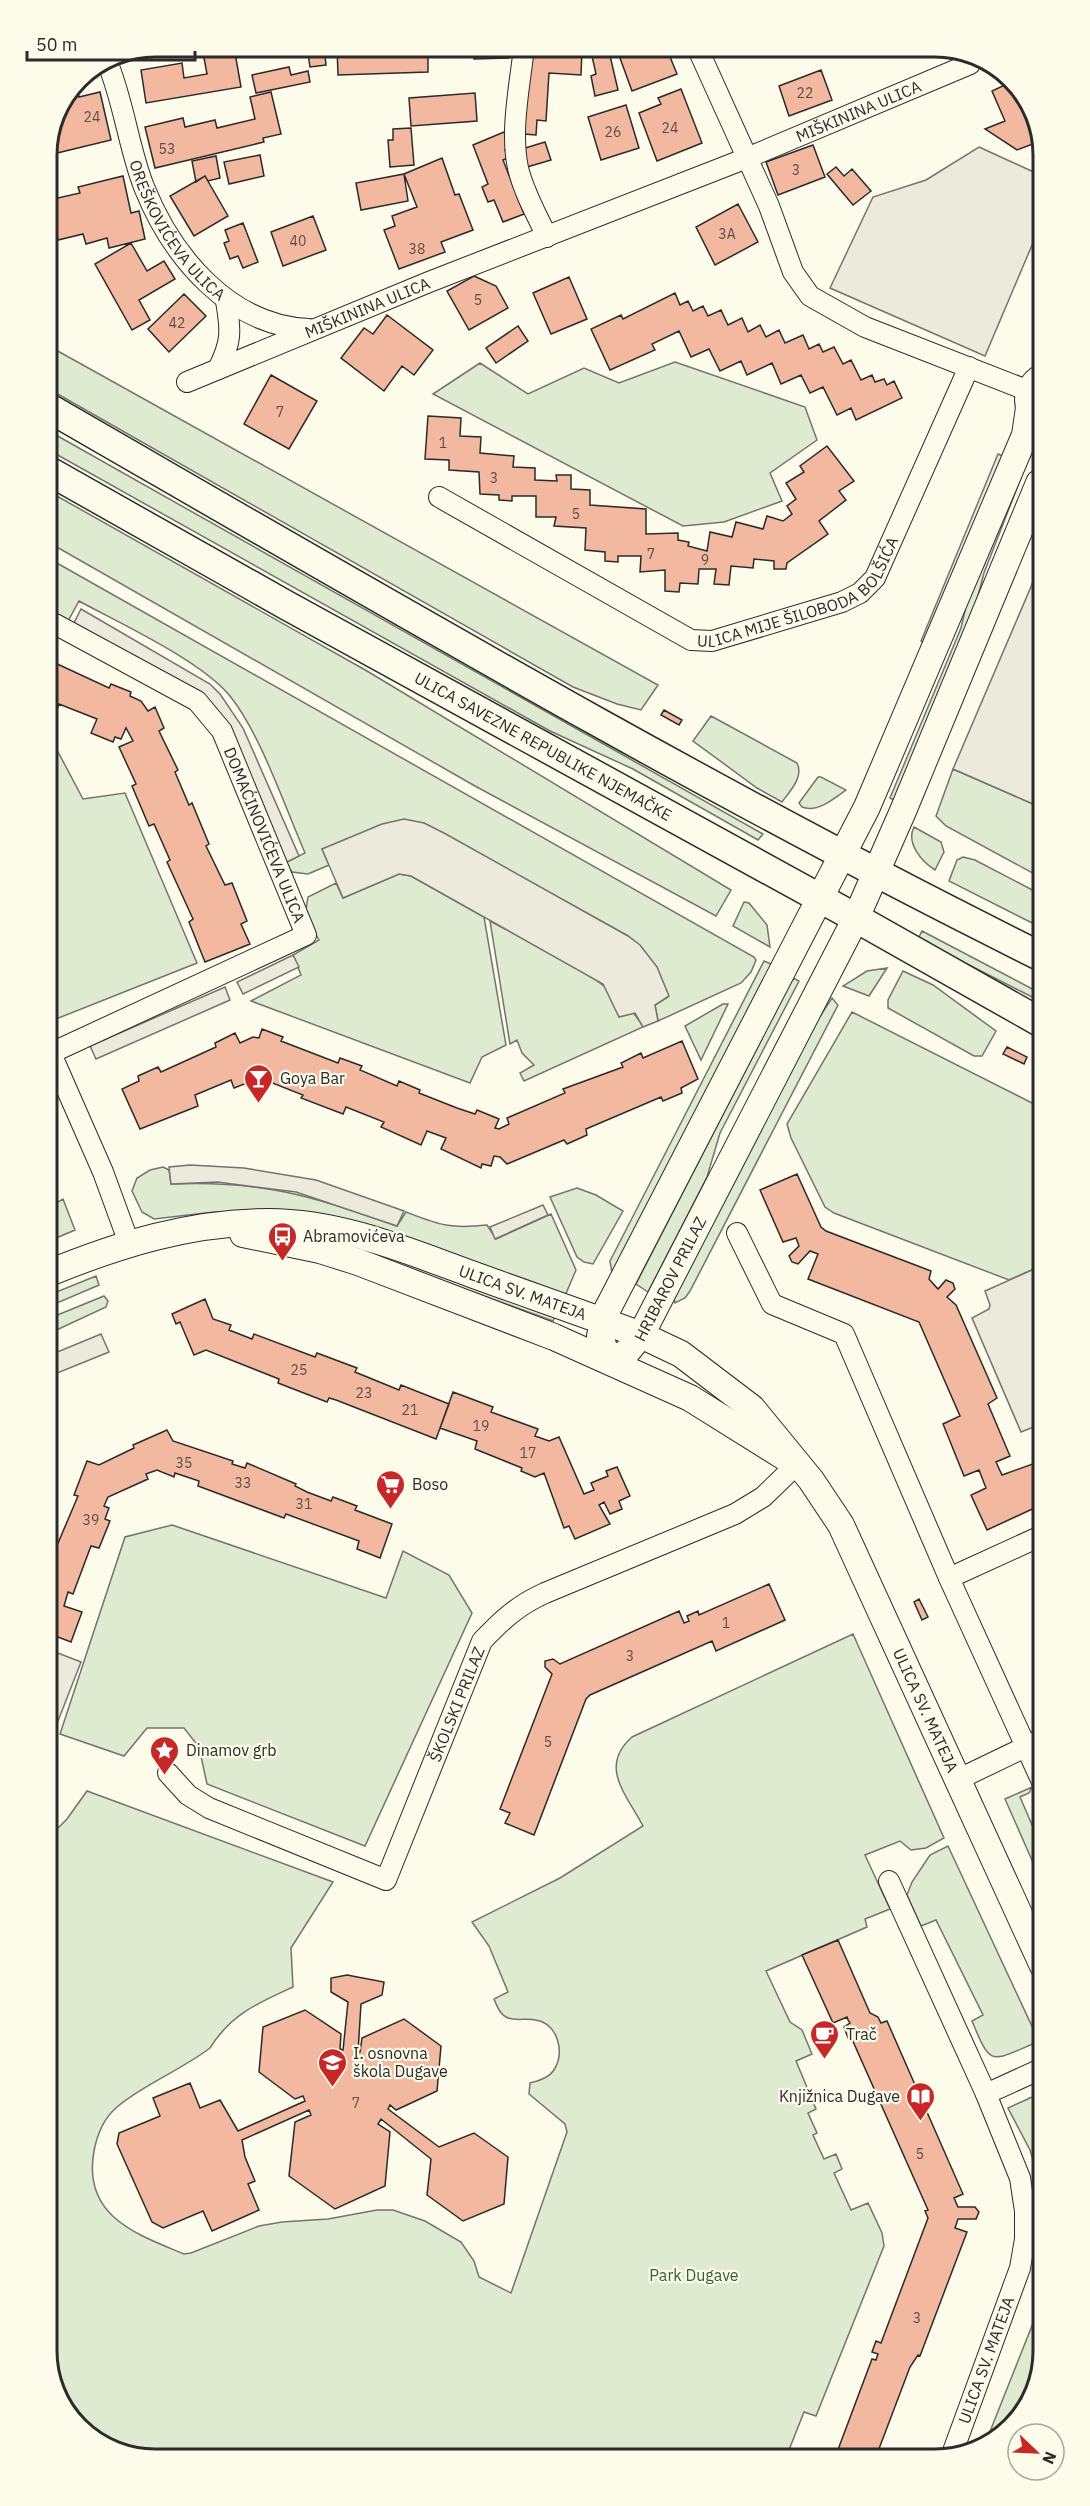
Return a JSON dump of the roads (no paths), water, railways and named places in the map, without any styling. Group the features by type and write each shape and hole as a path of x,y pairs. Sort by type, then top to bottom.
{"main road":[{"path":"57,414 642,746 876,873 1033,952"},
{"name":"ULICA SAVEZNE REPUBLIKE NJEMAČKE","path":"57,475 306,617 820,898 1033,1018"}],"street":[{"path":"523,57 516,123 518,167 523,185 547,237"},
{"path":"702,57 769,206 792,272 810,296 865,327 969,367 1033,399"},
{"name":"MIŠKININA ULICA","path":"187,382 429,282 747,158 970,64"},
{"name":"OREŠKOVIĆEVA ULICA","path":"109,68 122,102 144,188 174,242 215,293 226,301 278,326 318,329"},
{"path":"218,369 232,332 226,301"},
{"name":"ULICA MIJE ŠILOBODA BOLŠIĆA","path":"439,497 691,640 712,640 842,602 860,593 875,579 969,367"},
{"path":"608,1360 600,1342 603,1321 879,780 1025,435 1033,404"},
{"path":"856,918 1033,497"},
{"name":"DOMAĆINOVIĆEVA ULICA","path":"57,625 197,701 211,715 222,731 306,935 57,1048"},
{"name":"HRIBAROV PRILAZ","path":"608,1360 626,1353 641,1335 856,918"},
{"path":"57,1067 103,1172 129,1242"},
{"name":"ULICA SV. MATEJA","path":"57,1270 129,1242 201,1227 270,1222 327,1228 387,1245 603,1321 641,1335 681,1354 720,1381 768,1424 796,1464 811,1480 841,1525 959,1779 1033,1946"},
{"name":"ULICA SV. MATEJA","path":"201,1227 268,1238 358,1262 502,1316 608,1360 690,1398 796,1464"},
{"path":"737,1233 771,1304 844,1334 949,1578 1033,1740"},
{"name":"ŠKOLSKI PRILAZ","path":"168,1773 188,1795 209,1808 386,1880 482,1641 502,1619 523,1602 735,1514 763,1497 796,1464"},
{"path":"949,1578 1033,1540"},
{"path":"959,1779 1033,1742"},
{"name":"ULICA SV. MATEJA","path":"889,1881 986,2094 1020,2178 1026,2211 1025,2239 1020,2268 955,2447"},
{"path":"986,2094 1033,2073"}],"place":[{"name":"Goya Bar","path":"259,1104"},
{"name":"Abramovićeva","path":"282,1262"},
{"name":"Boso","path":"391,1510"},
{"name":"Dinamov grb","path":"165,1776"},
{"name":"Trač","path":"825,2060"},
{"name":"I. osnovna škola Dugave","path":"332,2088"},
{"name":"Knjižnica Dugave","path":"921,2122"}],"park label":[{"name":"Park Dugave","path":"694,2275"}]}
